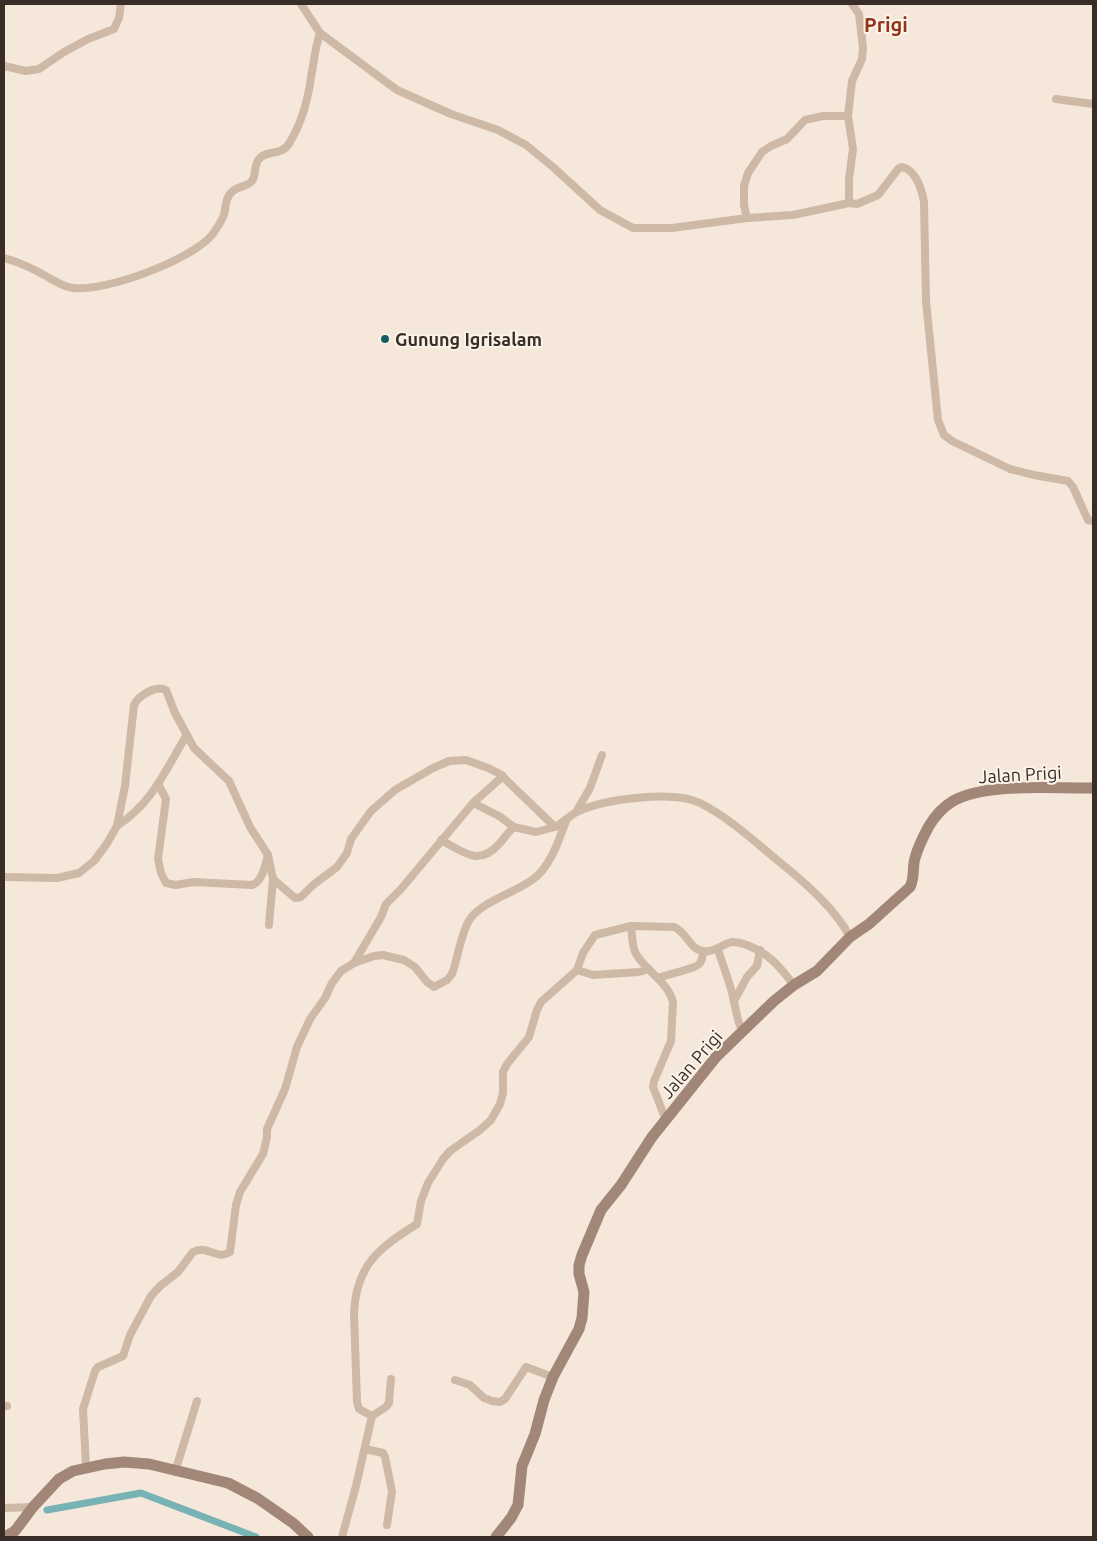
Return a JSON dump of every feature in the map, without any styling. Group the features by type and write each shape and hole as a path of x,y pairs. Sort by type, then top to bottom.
{"street":[{"path":"4,66 26,71 39,69 64,52 114,28 119,18 121,4"},
{"path":"301,4 320,33 397,90 434,108 498,130 526,145 600,210 633,228 672,228 747,218 793,215 849,203 857,204 878,195 899,168 904,166 921,188 924,202 926,301 938,420 944,434 952,441 1010,469 1034,476 1068,481 1073,487 1088,520 1093,521"},
{"path":"852,4 860,14"},
{"path":"849,203 849,179 853,150 848,116 852,81 862,59 860,4"},
{"path":"4,258 25,265 64,286 74,288 127,281 194,251 212,235 224,216 228,196 233,191 251,183 255,176 255,167 259,159 265,155 278,153 286,148 290,142 305,108 320,33"},
{"path":"1056,99 1093,104"},
{"path":"747,218 744,204 744,186 748,173 762,152 787,139 804,120 822,116 848,116"},
{"path":"4,878 57,878 79,872 94,861 117,826 125,786 132,709 135,702 157,688 164,688 186,736 194,748 229,781 250,827 268,855 273,879 268,926"},
{"path":"117,826 132,816 143,805 158,784 186,736"},
{"path":"473,803 499,816 514,827 536,832 555,827 576,812 590,788 602,756"},
{"path":"273,879 295,898 301,897 313,885 337,867 346,853 351,839 371,811 396,790 440,764 449,761 466,760 503,776 555,827"},
{"path":"354,963 381,917 386,904 401,889 473,803 503,776"},
{"path":"158,784 166,799 158,859 161,873 166,883 176,885 193,882 252,885 260,878 268,855"},
{"name":"Jalan Prigi","path":"496,1537 511,1518 518,1505 522,1466 535,1434 544,1400 553,1377 579,1329 584,1298 579,1265 601,1210 621,1185 652,1137 706,1069 774,1001 794,985 817,971 850,937 869,924 910,887 913,881 915,858 929,826 940,812 954,801 975,793 997,790 1093,788"},
{"path":"576,812 618,800 639,798 684,799 698,802 731,823 790,870 831,911 850,937"},
{"path":"86,1467 83,1409 95,1371 98,1367 123,1356 130,1335 150,1296 178,1272 193,1252 205,1249 222,1255 230,1252 236,1205 240,1192 263,1154 267,1129 285,1089 297,1047 310,1019 325,998 340,971 354,963 374,956 391,956 404,960 415,967 430,986 434,987 447,980 452,974 466,926 471,917 495,900 533,880 539,874 557,844 567,820"},
{"path":"441,840 471,857 484,856 498,845 514,827"},
{"path":"631,926 635,952 658,978 673,1002 671,1040 654,1080 653,1087 666,1120"},
{"path":"372,1416 359,1410 357,1402 354,1313 355,1298 361,1275 372,1258 400,1234 418,1222 421,1201 428,1183 450,1151 491,1120 500,1104 503,1093 503,1072 529,1037 541,1002 577,970 583,953 595,935 631,926 674,927 680,929 695,948 703,951 718,949 728,944 739,942 760,950 772,958 794,985"},
{"path":"718,949 734,1001 737,1020 743,1032"},
{"path":"734,1001 747,977 757,966 760,950"},
{"path":"658,978 696,967 701,962 703,951"},
{"path":"577,970 593,976 639,972 649,969"},
{"path":"455,1380 470,1385 484,1398 496,1402 505,1400 526,1367 553,1377"},
{"path":"342,1537 372,1416 389,1403 391,1379"},
{"path":"175,1472 197,1401"},
{"path":"365,1449 383,1452 385,1457 392,1490 387,1524"},
{"path":"5,1537 15,1531 32,1506 59,1479 73,1471 86,1467 124,1462 149,1464 175,1472 228,1482 241,1488 293,1523 308,1537"},
{"path":"4,1508 32,1506"}],"waterway":[{"path":"47,1510 141,1493 256,1537"}],"place":[{"name":"Gunung Igrisalam","path":"385,339"}],"district":[{"name":"Prigi","path":"886,24"}]}
